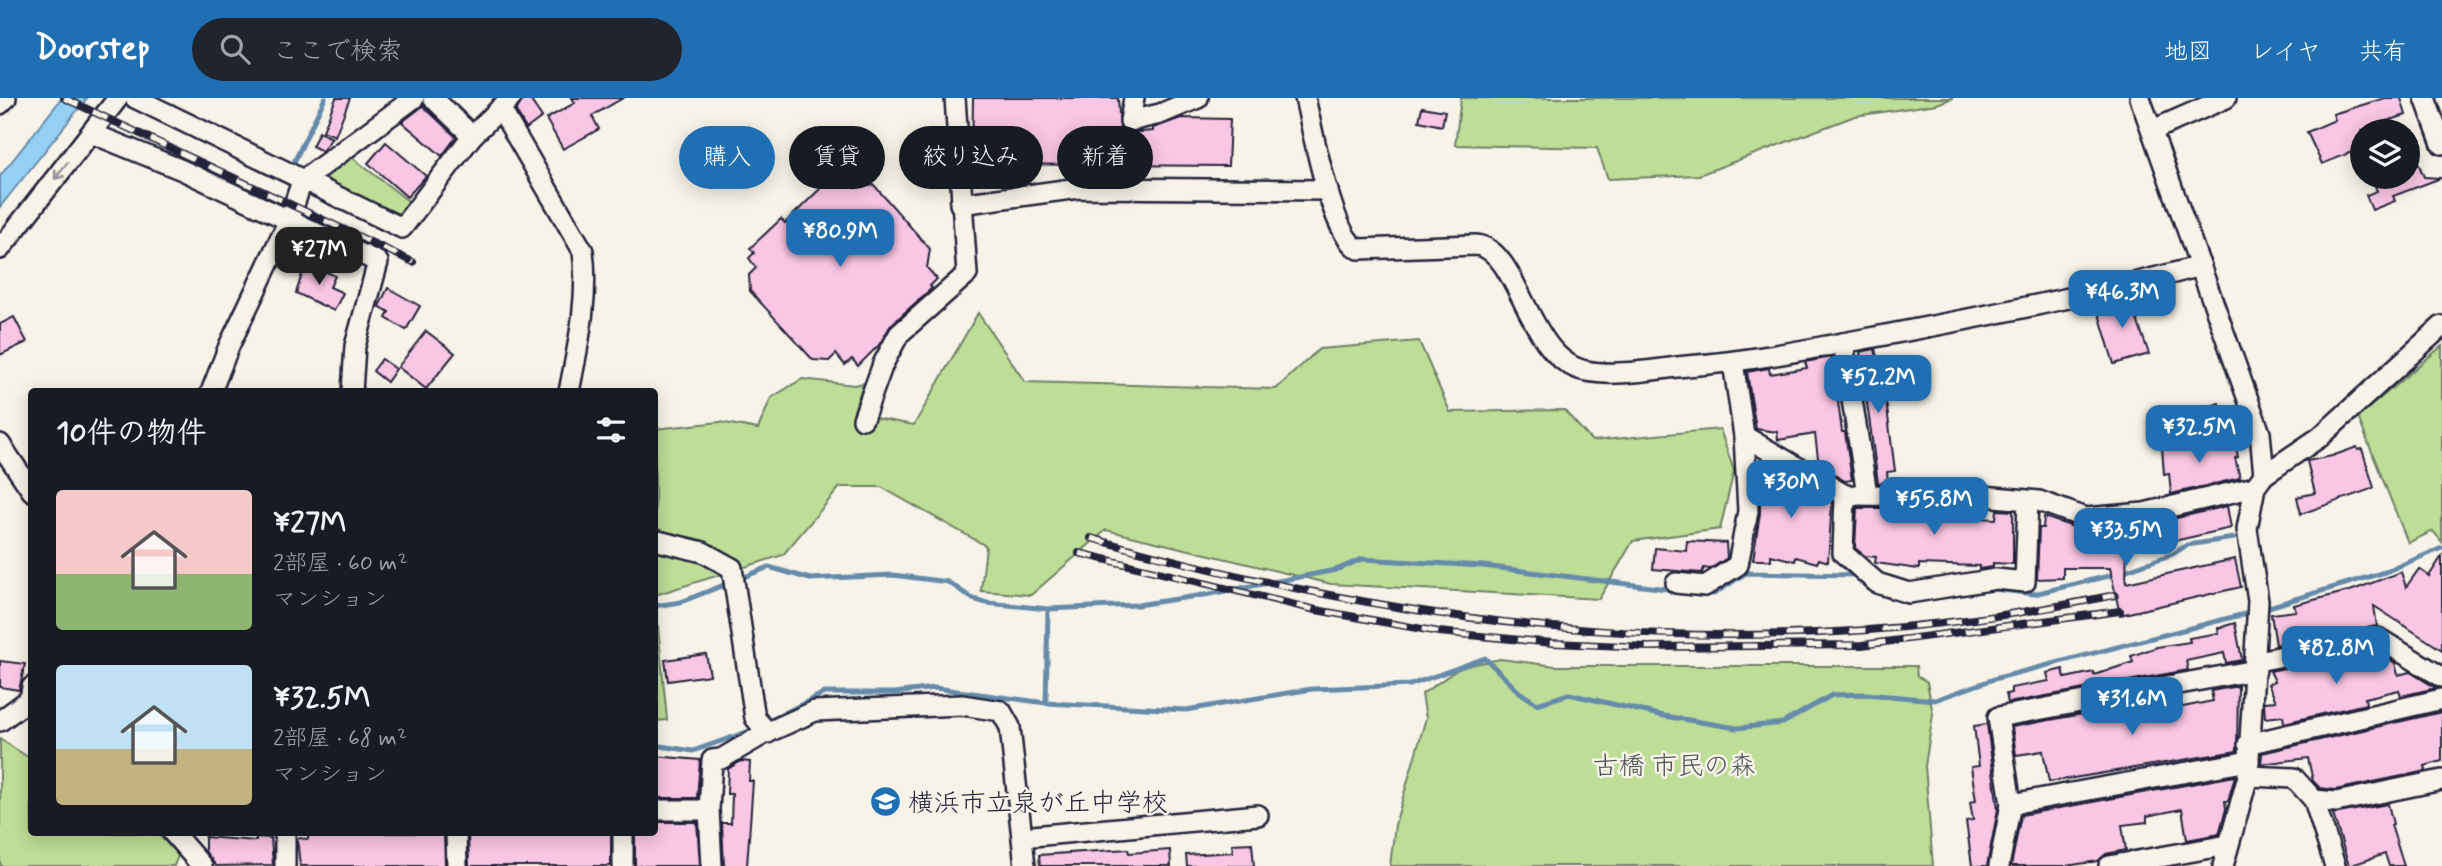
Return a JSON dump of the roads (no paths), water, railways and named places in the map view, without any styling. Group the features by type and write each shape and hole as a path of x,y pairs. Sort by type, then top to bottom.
{"street":[{"path":"0,104 6,98"},
{"path":"0,248 118,98"},
{"path":"135,98 402,228 472,136 506,103 583,251 586,272 579,342 570,388"},
{"path":"213,388 229,345 289,220 302,181 414,98"},
{"path":"433,98 472,136"},
{"path":"863,419 883,364 900,334 967,274 960,204 955,98"},
{"path":"1134,98 1130,121 1160,114 1198,98"},
{"path":"1305,98 1328,190 1345,237 1355,247 1476,245 1491,250 1501,260 1527,313 1545,341 1565,362 1585,371 1614,372 1733,362 2093,295 2201,266"},
{"path":"2140,98 2260,433 2260,481 2247,529 2258,601 2248,760 2223,866"},
{"path":"2153,130 2225,98"},
{"path":"2425,98 2442,144"},
{"path":"91,133 182,170 378,262 355,346 352,388"},
{"path":"960,204 1079,188 1328,190"},
{"path":"1744,436 1845,495 1983,496 2039,501 2086,518 2123,516 2260,481 2320,437 2442,326"},
{"path":"1843,343 1867,494"},
{"path":"1676,583 1705,586 1738,565 1748,511 1744,436 1733,362"},
{"path":"0,444 28,485"},
{"path":"1845,495 1843,553 1877,583 1909,593 1996,579 2025,582 2028,501"},
{"path":"658,541 703,552 732,568 755,718 768,733"},
{"path":"1999,866 2011,804 1998,717 2256,666 2378,638 2442,677"},
{"path":"0,721 28,698"},
{"path":"2011,804 2248,760 2442,699"},
{"path":"712,866 709,810 712,760 721,759 814,711 962,705 1001,711 1010,727 1025,866"},
{"path":"2248,760 2294,778 2315,800 2335,866"},
{"path":"2315,800 2336,802 2442,780"},
{"path":"658,810 709,810"},
{"path":"1022,837 1258,815"},
{"path":"176,836 202,866"},
{"path":"285,836 285,866"},
{"path":"456,836 457,866"},
{"path":"622,866 623,836"},
{"path":"2109,866 2228,845"}],"water":[{"path":"62,98 87,98 0,207 0,176"}],"waterway":[{"path":"295,160 325,98"},
{"path":"1922,600 1994,589 2034,594 2113,575 2173,554 2187,545 2234,538"},
{"path":"2262,609 2385,572 2442,548"},
{"path":"1048,609 1137,605 1210,594 1336,570 1362,559 1483,566 1675,590"},
{"path":"658,605 681,602 769,567 810,579 893,575 948,582 973,599 987,603 1048,609 1046,703 1186,710 1312,689 1410,685 1485,658 1518,691 1537,704 1569,694 1664,716 1737,728 1783,723 1832,695 1866,694 1935,700 1994,679 2252,612"},
{"path":"1705,593 1714,594 1746,573 1856,575"},
{"path":"767,722 824,693 894,693 935,688 1046,703"},
{"path":"658,746 693,751 752,730"}],"railway":[{"path":"64,98 413,262"},
{"path":"1091,538 1219,571 1346,598 1473,618 1600,631 1727,635 1855,631 1984,618 2115,595"},
{"path":"1079,553 1316,610 1439,632 1553,643 1648,647 1862,645 2120,611"}],"place":[{"name":"横浜市立泉が丘中学校","path":"885,802"}],"park label":[{"name":"古橋 市民の森","path":"1674,765"}]}
